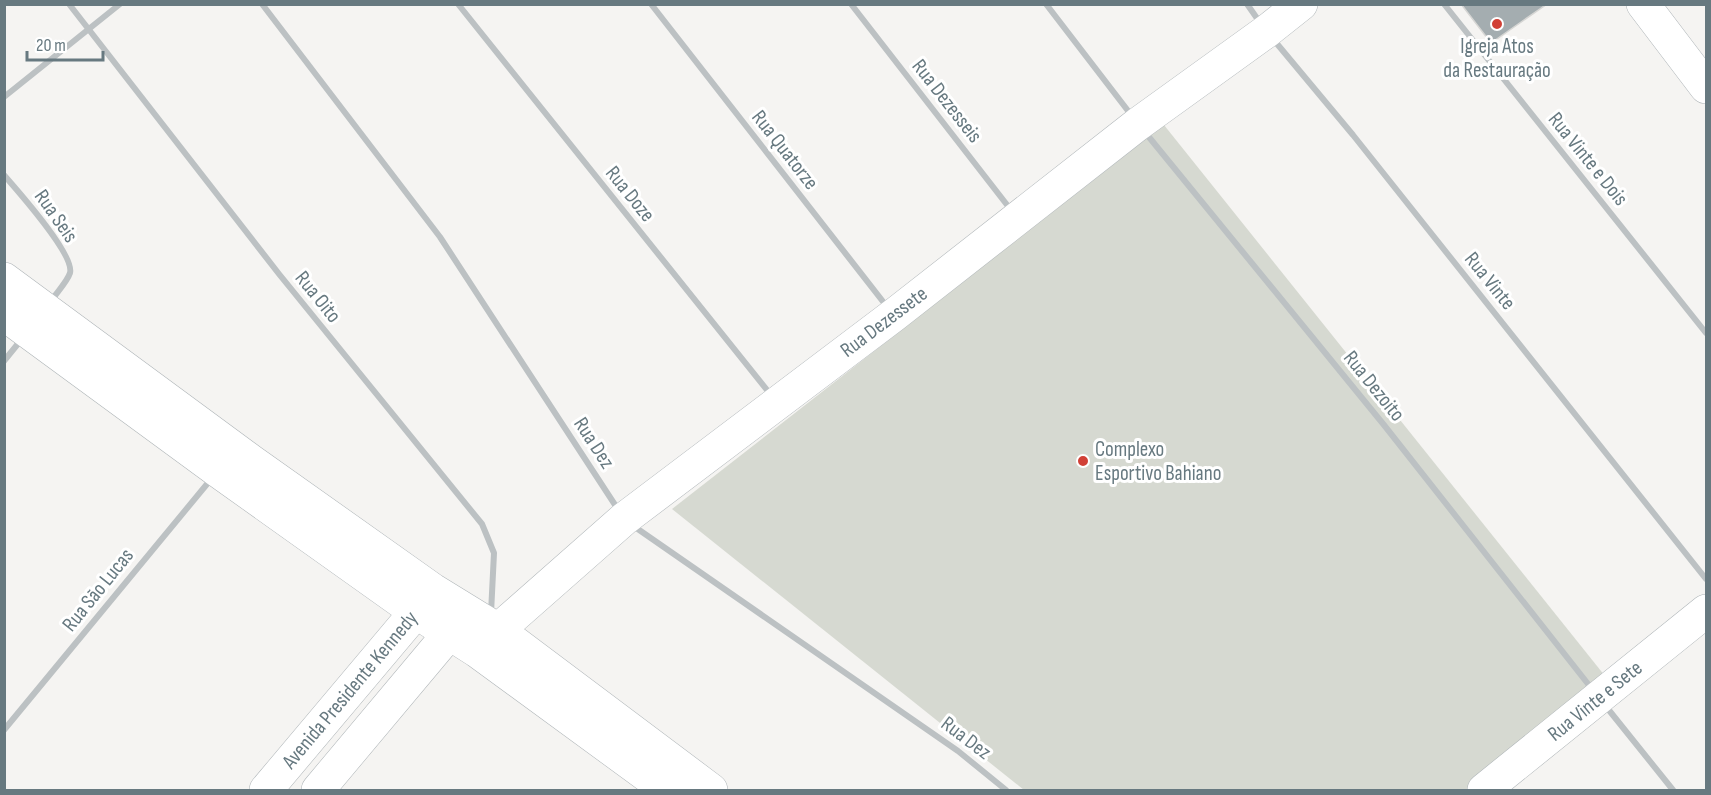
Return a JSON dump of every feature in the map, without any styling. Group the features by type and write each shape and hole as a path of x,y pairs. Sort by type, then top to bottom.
{"street":[{"name":"Rua Oito","path":"69,4 279,274 482,524 494,553 477,630"},
{"path":"4,97 120,4"},
{"name":"Rua Dez","path":"262,4 440,237 624,519 958,751 1006,790"},
{"name":"Rua Doze","path":"458,4 777,403"},
{"name":"Rua Quatorze","path":"651,4 894,315"},
{"name":"Rua Dezesseis","path":"851,4 1017,219"},
{"name":"Rua Dezoito","path":"1046,4 1138,124 1384,424 1673,790"},
{"name":"Rua Vinte","path":"1247,4 1707,579"},
{"name":"Rua Dezessete","path":"477,630 894,315 1138,124 1301,4"},
{"name":"Rua Vinte e Dois","path":"1444,4 1707,333"},
{"path":"1643,4 1707,87"},
{"name":"Rua Seis","path":"4,175 42,219 70,268 69,273 26,319"},
{"path":"4,279 26,319 218,471 425,601 477,630 711,790"},
{"path":"26,319 251,461 425,601"},
{"path":"4,361 26,319"},
{"name":"Rua São Lucas","path":"4,730 218,471"},
{"name":"Avenida Presidente Kennedy","path":"266,790 425,601"},
{"name":"Rua Vinte e Sete","path":"1487,790 1707,611"},
{"path":"477,630 652,782"},
{"name":"Avenida Presidente Kennedy","path":"318,790 477,630"}],"shaded area":[{"name":"Complexo Esportivo Bahiano","path":"1164,125 1617,691 1496,790 1024,790 672,509"}],"building":[{"name":"Igreja Atos da Restauração","path":"1461,4 1547,4 1491,43"}],"place":[{"name":"Igreja Atos da Restauração","path":"1497,24"},
{"name":"Complexo Esportivo Bahiano","path":"1083,461"}]}
